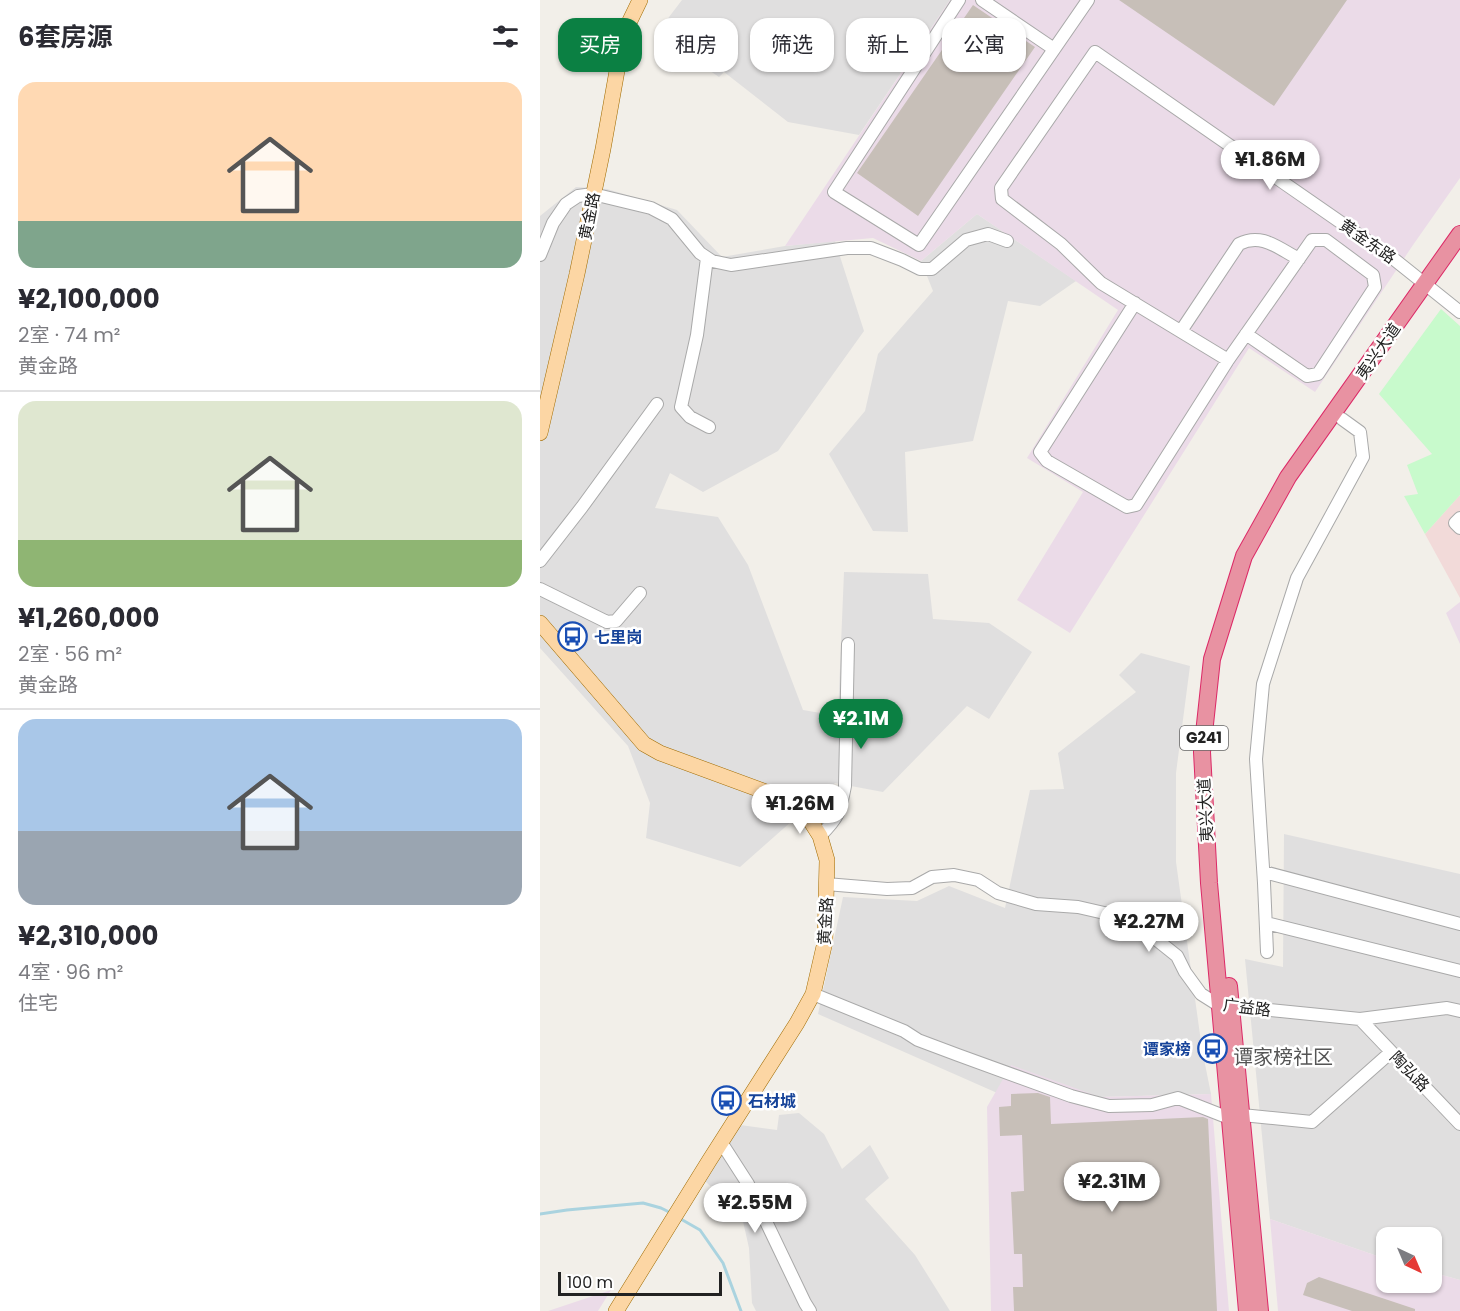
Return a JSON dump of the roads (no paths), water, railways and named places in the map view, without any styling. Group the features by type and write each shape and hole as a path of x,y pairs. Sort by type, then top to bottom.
{"highway":[{"name":"夷兴大道","path":"1247,1311 1226,1006 1212,753 1222,661 1254,561 1297,483 1429,287 1460,234"},
{"name":"夷兴大道","path":"1226,1006 1209,883 1202,752 1212,659 1244,556 1288,477 1429,287 1460,252"},
{"name":"夷兴大道","path":"1235,1116 1260,1311"}],"main road":[{"name":"黄金路","path":"540,433 577,274 625,31 640,0"},
{"name":"黄金路","path":"540,623 644,744 660,753 788,800 808,817 820,836 826,860 825,942 813,994 616,1311"}],"street":[{"path":"959,0 834,192 919,245 1088,0"},
{"path":"982,0 1054,49"},
{"name":"黄金东路","path":"1135,303 1101,282 1061,244 1002,200 1001,188 1095,52 1395,260 1460,312"},
{"path":"540,255 553,224 566,204 578,196 593,194 651,208 672,219 700,253 707,258 731,265 847,248 871,248 920,269 932,269 966,240 988,234 1007,241"},
{"path":"1181,331 1239,244 1247,240 1263,240 1299,260"},
{"path":"1228,360 1135,303 1040,452 1047,461 1127,507 1136,505 1228,360 1246,334 1299,260 1312,240 1326,240 1373,275 1375,287 1318,374 1307,376 1246,334"},
{"path":"707,258 697,335 681,407 690,417 709,427"},
{"path":"540,561 657,404"},
{"path":"1267,952 1256,759 1263,684 1297,578 1363,457 1360,432 1342,419"},
{"path":"1460,518 1455,523 1460,528"},
{"path":"540,589 607,622 616,621 640,593"},
{"path":"820,836 834,822 841,808 845,786 848,644"},
{"path":"1264,872 1460,924"},
{"name":"广益路","path":"826,884 887,889 912,888 932,877 954,874 978,880 998,893 1036,904 1077,907 1113,915 1147,932 1177,956 1201,994 1226,1006 1360,1019 1447,1008 1460,1011"},
{"path":"1266,924 1460,971"},
{"path":"813,994 904,1031 918,1040 1071,1096 1109,1106 1152,1105 1178,1098 1235,1116 1311,1122 1391,1052"},
{"name":"陶弘路","path":"1360,1019 1460,1124"},
{"path":"721,1142 748,1184 810,1311"}],"waterway":[{"path":"540,1214 643,1203 671,1213"},
{"path":"679,1218 700,1230 723,1263 741,1311"}],"place":[{"name":"七里岗","path":"573,637"},
{"name":"谭家榜","path":"1212,1049"},
{"name":"石材城","path":"727,1101"}],"district":[{"name":"谭家榜社区","path":"1283,1057"}]}
